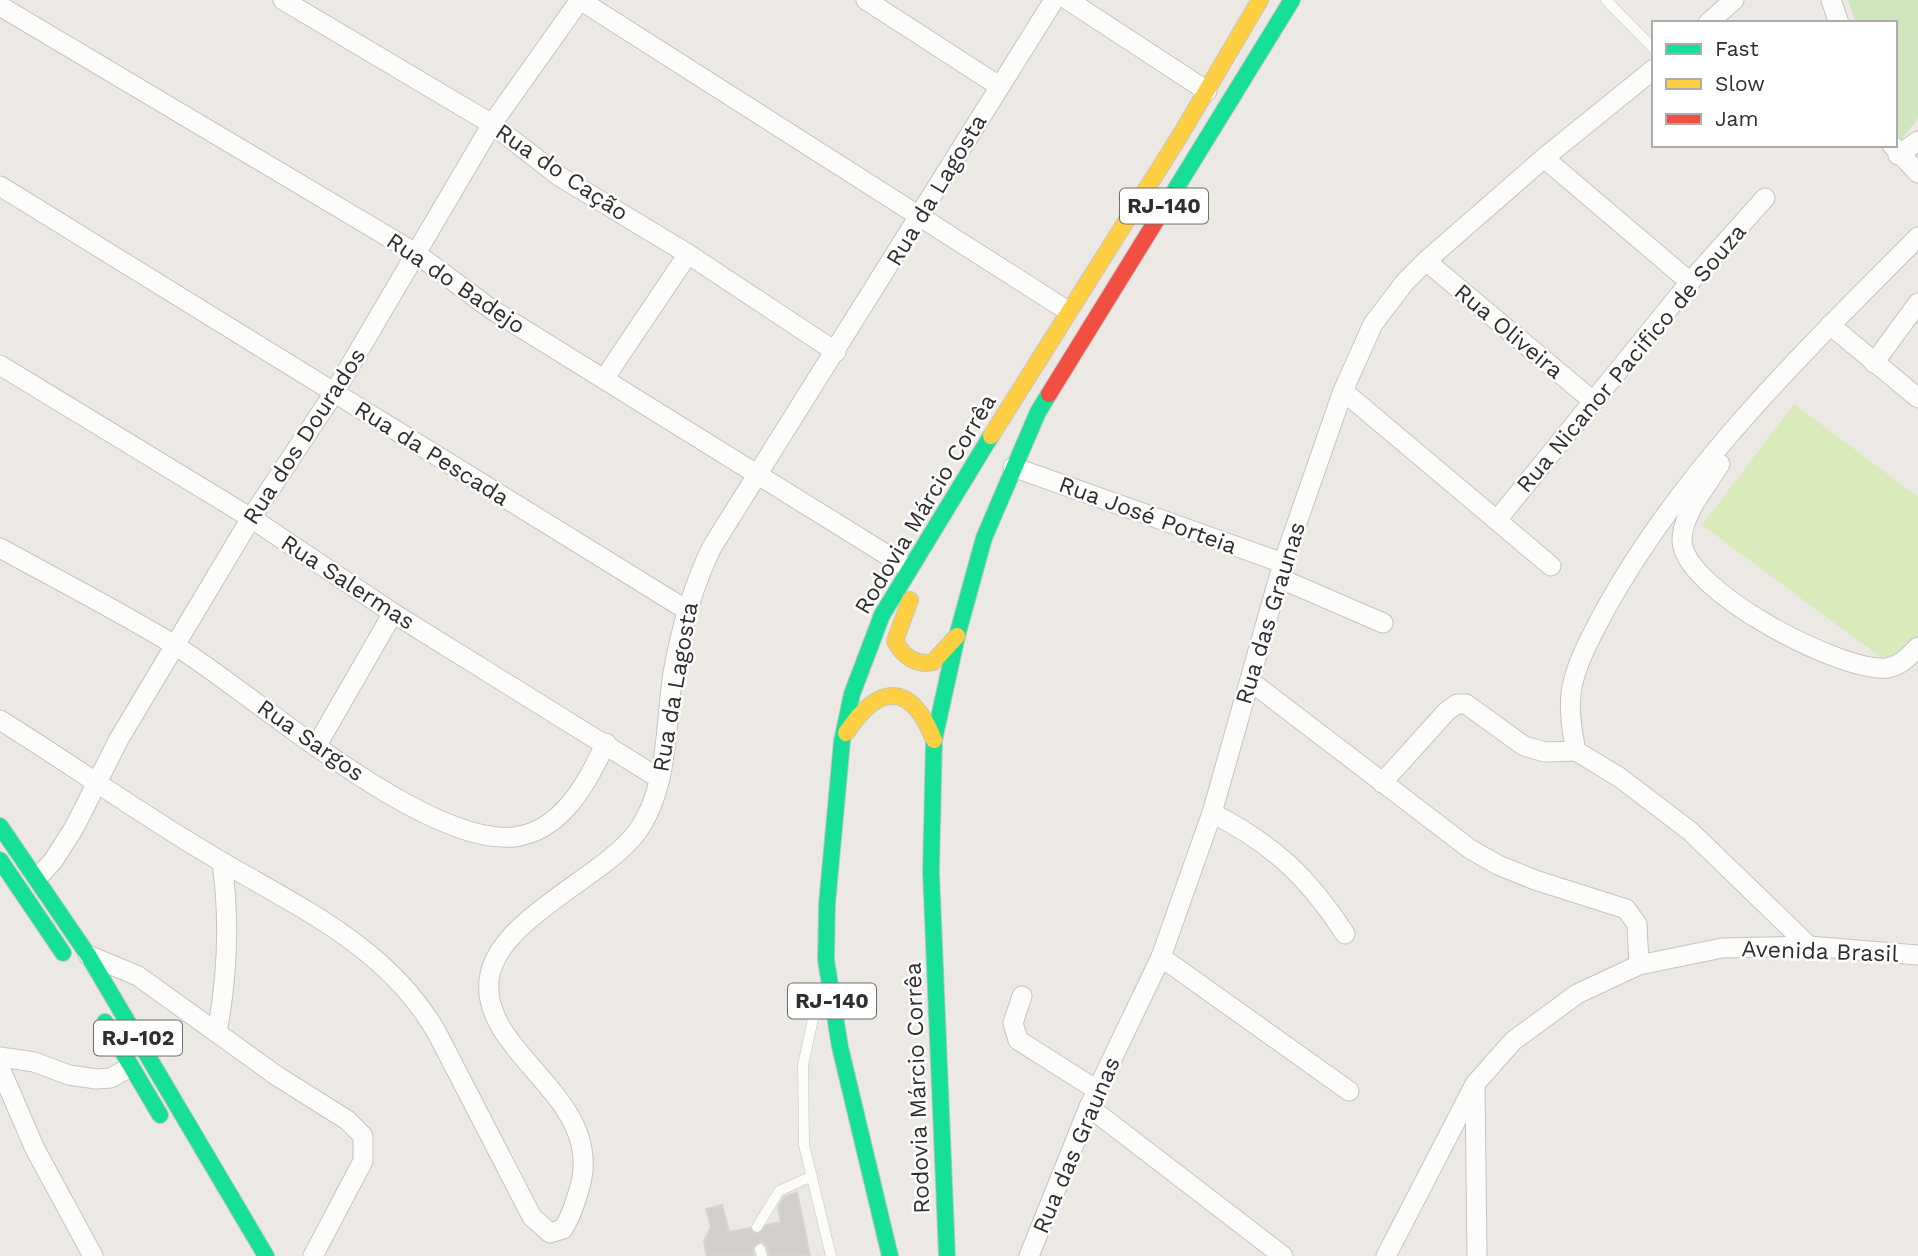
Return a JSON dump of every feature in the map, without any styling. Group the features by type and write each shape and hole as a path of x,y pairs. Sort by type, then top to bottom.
{"main road":[{"name":"Rodovia Márcio Corrêa","path":"890,1256 840,1047 826,960 827,904 842,741 852,694 877,626 908,568 1207,91 1261,0"},
{"name":"Rodovia Márcio Corrêa","path":"947,1256 930,872 934,740 957,636 984,538 1044,401 1292,0"},
{"path":"923,544 918,581 895,641 900,653 913,661 928,663 938,659 957,636"},
{"path":"842,741 858,710 871,700 887,695 903,696 917,705 927,718 934,740"},
{"name":"RJ-102","path":"0,826 38,877 88,955 266,1256"},
{"path":"0,860 71,965"},
{"name":"RJ-102","path":"99,1011 166,1124"}],"street":[{"name":"Rua do Cação","path":"283,0 492,124 559,176 688,254 836,352"},
{"name":"Rua dos Dourados","path":"38,877 53,861 74,828 118,739 251,518 334,393 492,124 580,0"},
{"path":"580,0 1068,311"},
{"path":"866,0 999,86"},
{"name":"Rua da Lagosta","path":"222,862 340,931 400,979 423,1008 532,1217 545,1231 558,1233 568,1222 582,1182 584,1151 569,1116 506,1031 494,1010 489,977 497,957 526,923 605,863 636,833 660,779 673,674 685,609 712,547 1055,0"},
{"path":"1068,0 1207,91"},
{"path":"1710,21 1734,0"},
{"path":"1831,0 1838,21"},
{"name":"Rua do Badejo","path":"0,6 417,254 491,309 908,568"},
{"name":"Rua das Graunas","path":"1029,1256 1093,1099 1161,957 1212,813 1281,570 1343,391 1373,324 1405,282 1426,261 1544,158 1652,71"},
{"path":"1918,141 1895,150 1918,173"},
{"path":"1544,158 1690,282"},
{"name":"Rua da Pescada","path":"0,186 685,609"},
{"name":"Rua Nicanor Pacifico de Souza","path":"1497,520 1690,282 1765,198"},
{"path":"1576,751 1570,720 1571,691 1596,627 1623,577 1659,524 1755,407 1830,325 1918,237"},
{"path":"604,379 688,254"},
{"name":"Rua Oliveira","path":"1426,261 1593,401"},
{"path":"1874,363 1918,303"},
{"path":"1830,325 1918,398"},
{"name":"Rua Salermas","path":"0,365 251,518 393,613 660,779"},
{"path":"1343,391 1550,566"},
{"path":"1755,407 1686,521 1682,541 1690,565 1741,609 1785,633 1856,664 1877,668 1897,665 1918,647"},
{"name":"Rua José Porteia","path":"1013,467 1281,570 1382,623"},
{"name":"Rua Sargos","path":"0,548 176,646 397,799 440,821 485,835 512,837 530,833 561,813 589,778 606,743"},
{"path":"317,745 393,613"},
{"path":"1250,681 1431,822 1498,865 1626,909 1637,924 1639,965"},
{"path":"1382,783 1447,711 1461,703 1471,706 1534,750 1576,751 1619,777 1690,831 1809,946"},
{"path":"0,719 97,781 165,829 222,862 227,901 228,950 227,976 217,1032"},
{"path":"1212,813 1247,831 1300,874 1319,894 1345,934"},
{"name":"Avenida Brasil","path":"1386,1256 1475,1084 1513,1041 1577,994 1639,965 1722,948 1809,946 1918,955"},
{"path":"88,955 138,976 277,1076 347,1120 363,1136 363,1161 313,1256"},
{"path":"1161,957 1349,1091"},
{"path":"1022,996 1013,1023 1018,1040 1283,1256"},
{"path":"0,1057 34,1062 83,1078 111,1078 130,1067"},
{"path":"0,1068 35,1149 93,1256"},
{"path":"1475,1084 1477,1256"}],"lane":[{"path":"1606,0 1652,47"},
{"path":"826,960 803,1065 804,1144 831,1256"},
{"path":"757,1227 779,1191 811,1176"}],"green space":[{"path":"1848,0 1918,0 1918,118 1901,140 1897,130 1897,21 1855,21"},
{"path":"1794,404 1918,497 1918,636 1894,667 1702,525"}],"building":[{"path":"797,1192 810,1256 769,1256 767,1246 761,1242 753,1247 754,1256 707,1256 704,1242 711,1227 706,1209 722,1205 729,1232 750,1228 757,1234 767,1225 781,1222 778,1207 784,1197"}],"traffic: fast":[{"path":"1172,195 1292,0"},
{"path":"947,1256 931,872 934,740 957,636 984,538 1038,412 1049,394"},
{"path":"890,1256 840,1047 826,960 827,904 842,741 852,694 882,615 991,436"},
{"path":"0,826 88,955 266,1256"},
{"path":"0,860 63,953"},
{"path":"105,1022 160,1115"}],"traffic: slow":[{"path":"991,436 1181,134 1260,0"},
{"path":"910,600 895,641 906,655 921,663 933,662 957,636"},
{"path":"846,733 870,705 882,698 894,696 905,699 915,707 934,740"}],"traffic: jam":[{"path":"1049,394 1172,195"}]}
